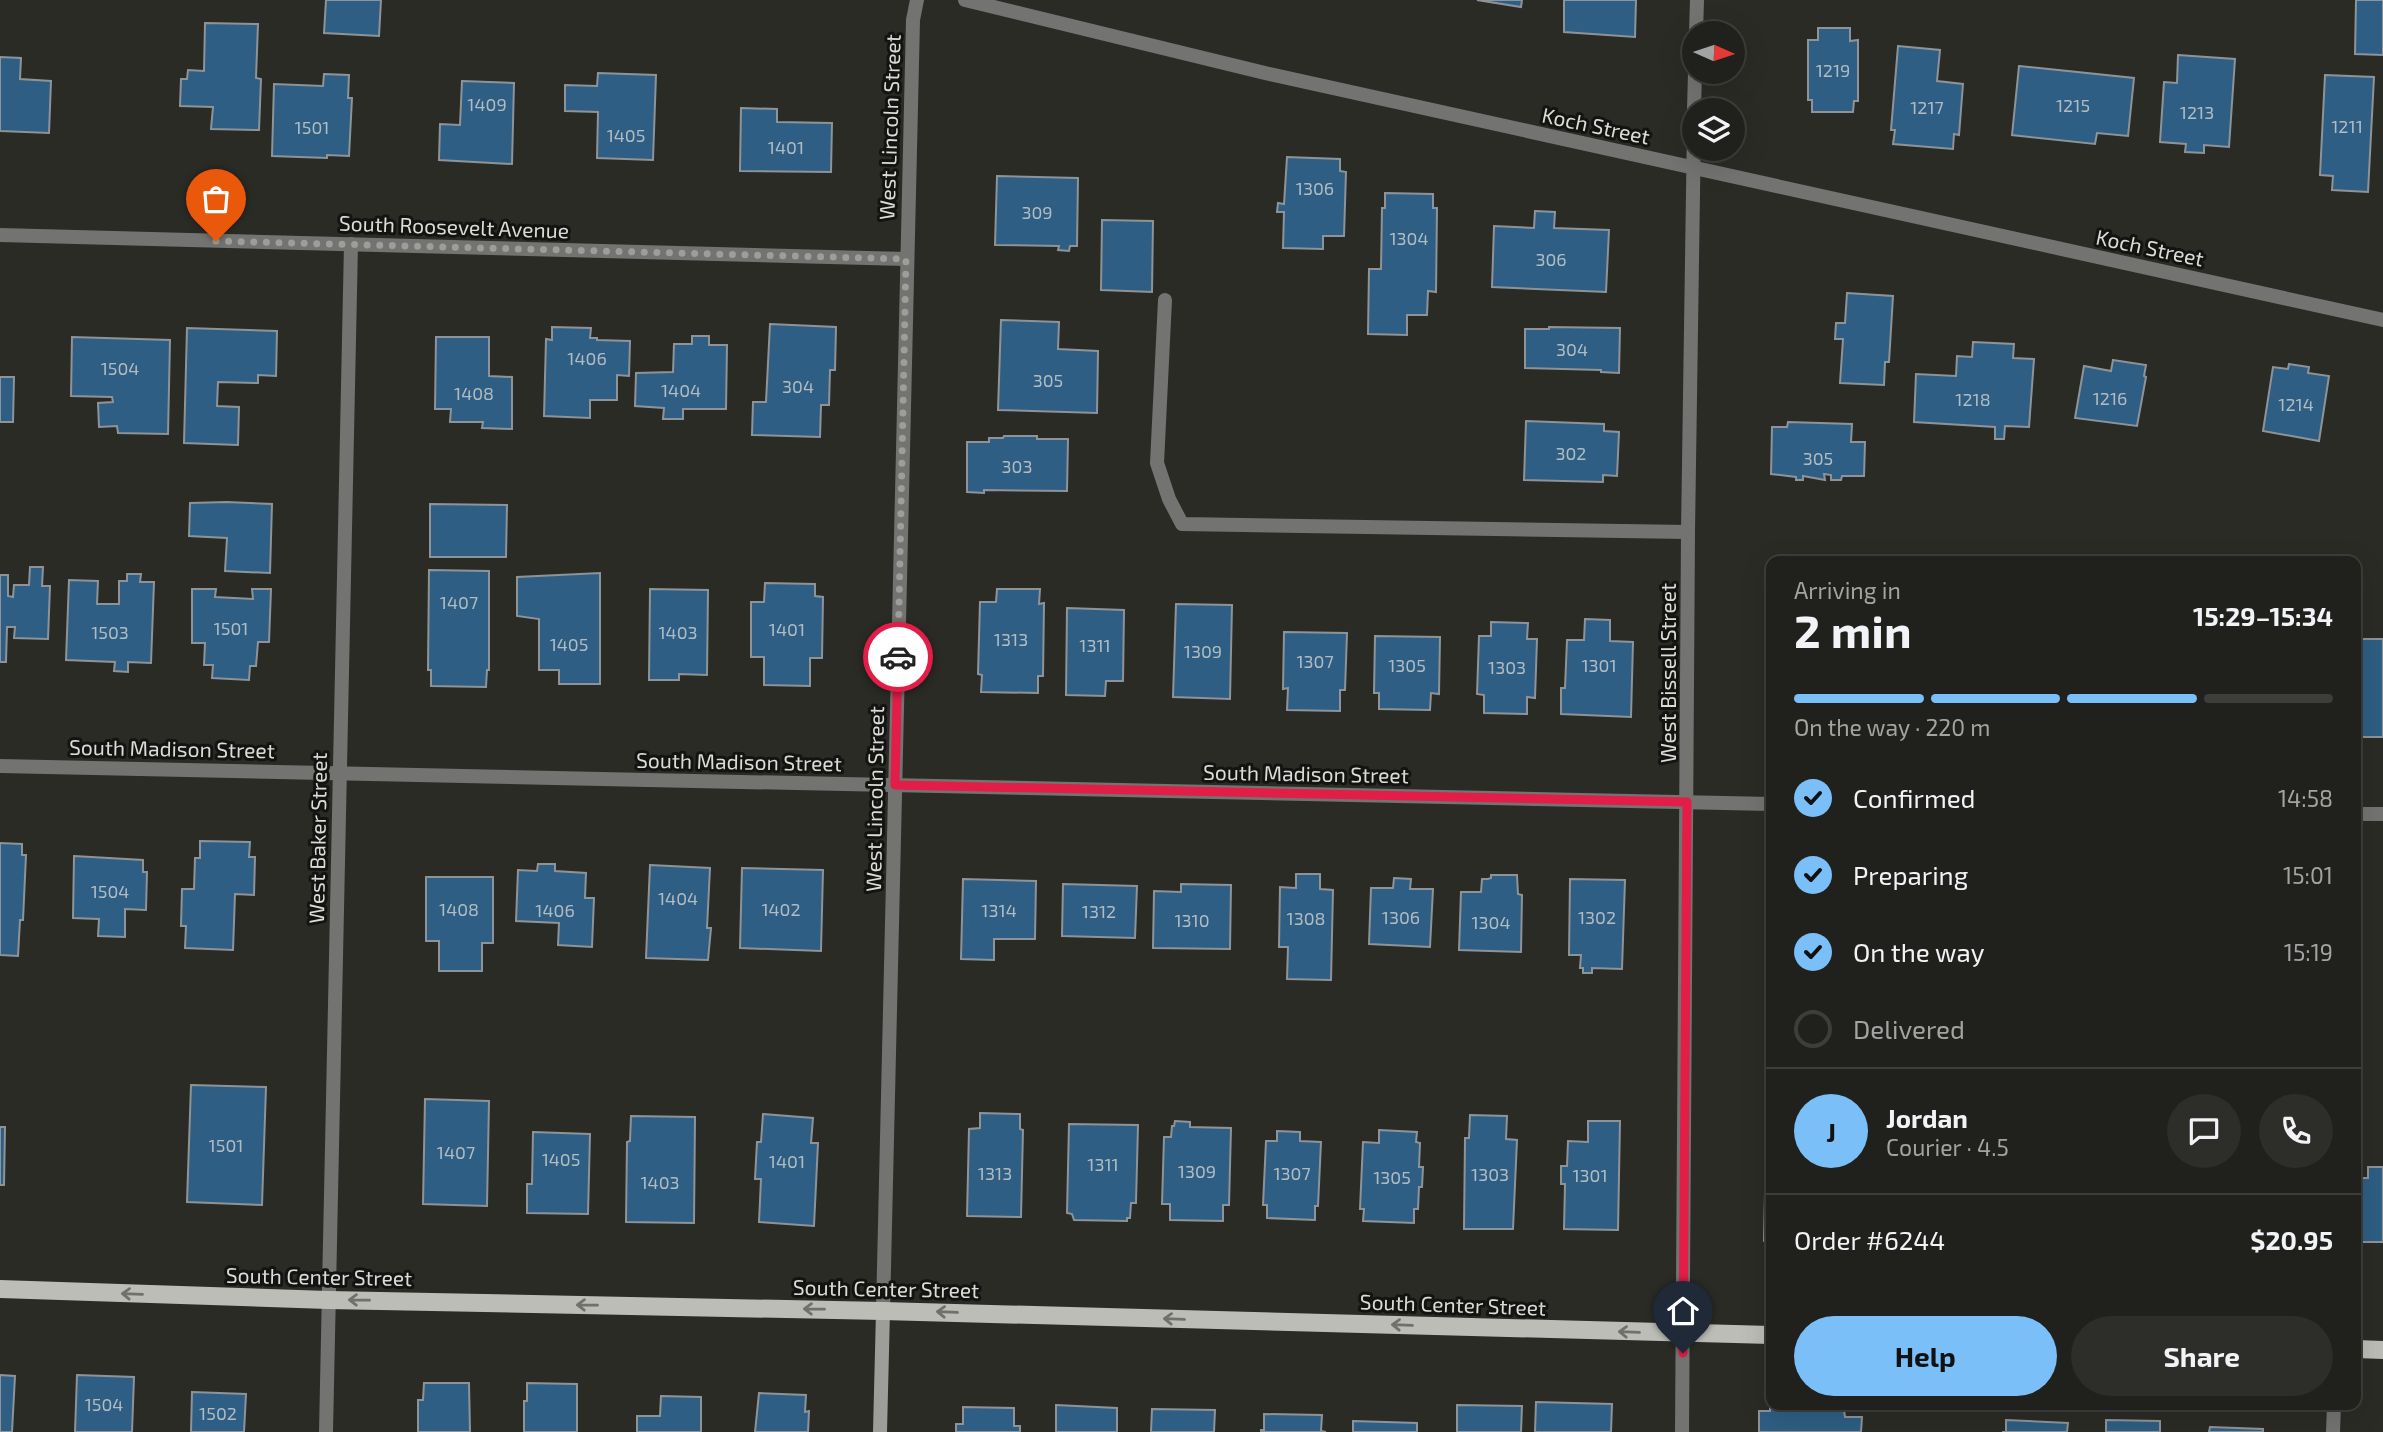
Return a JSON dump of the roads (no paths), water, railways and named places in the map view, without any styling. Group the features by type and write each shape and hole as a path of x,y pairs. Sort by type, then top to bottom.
{"main road":[{"name":"South Center Street","path":"0,1289 328,1300 883,1311 1766,1335"},
{"name":"West Lincoln Street","path":"880,1432 883,1311"},
{"path":"2361,1349 2383,1350"}],"street":[{"name":"West Lincoln Street","path":"883,1311 906,259 913,20 917,0"},
{"name":"Koch Street","path":"965,0 1240,68 2383,320"},
{"path":"1696,21 1697,0"},
{"name":"West Bissell Street","path":"1682,1432 1693,161"},
{"name":"South Roosevelt Avenue","path":"0,235 906,259"},
{"name":"West Baker Street","path":"326,1432 351,244"},
{"path":"1165,300 1157,463 1169,499 1182,524 1688,532"},
{"name":"South Madison Street","path":"0,766 1766,804"},
{"path":"2361,814 2383,814"},
{"path":"2333,1432 2334,1410"}]}
